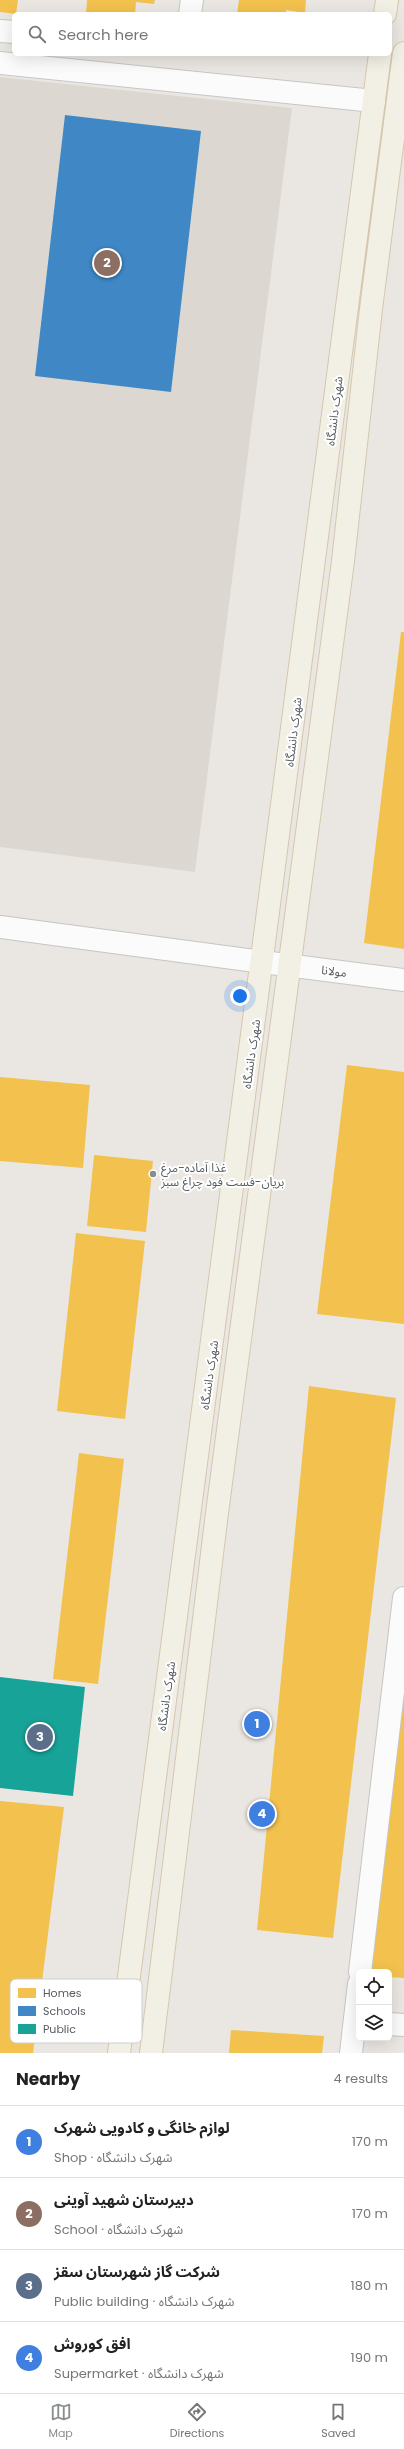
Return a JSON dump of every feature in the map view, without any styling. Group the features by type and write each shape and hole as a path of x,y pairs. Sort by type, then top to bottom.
{"main road":[{"path":"385,12 387,0"},
{"path":"151,2053 216,1514 343,561 371,309 404,53"},
{"name":"شهرک دانشگاه","path":"129,1979 263,962 380,56"},
{"name":"شهرک دانشگاه","path":"119,2053 120,2043"}],"street":[{"path":"190,12 192,0"},
{"path":"0,31 12,32"},
{"path":"0,63 374,101"},
{"name":"مولانا","path":"0,927 404,980"},
{"path":"360,1969 404,1598"},
{"path":"392,2024 404,2025"},
{"path":"351,2053 356,2026"}],"shaded area":[{"path":"0,77 292,108 195,872 0,847"}],"building: Homes":[{"path":"0,0 18,0 16,12 12,12 12,14 0,12"},
{"path":"87,0 155,0 154,4 136,2 135,12 86,12"},
{"path":"239,0 306,0 305,12 286,10 286,12 237,12"},
{"path":"401,632 404,632 404,949 364,943"},
{"path":"347,1065 404,1072 404,1324 317,1314"},
{"path":"0,1077 90,1085 83,1168 0,1161"},
{"path":"94,1155 153,1161 146,1232 87,1226"},
{"path":"76,1233 145,1241 125,1419 57,1411"},
{"path":"309,1386 396,1398 333,1938 257,1930"},
{"path":"79,1453 124,1459 98,1684 53,1679"},
{"path":"404,1702 404,1978 392,1977 392,1969 367,1969"},
{"path":"0,1801 64,1807 42,1979 10,1979 10,2043 34,2043 33,2053 0,2053"},
{"path":"231,2030 324,2036 322,2053 229,2053"}],"building: Schools":[{"path":"65,115 201,131 171,392 35,376"}],"building: Public":[{"path":"0,1677 85,1687 73,1796 0,1788"}],"place":[{"name":"دبیرستان شهید آوینی","path":"107,263"},
{"name":"غذا آماده-مرغ بریان-فست فود چراغ سبز","path":"153,1174"},
{"name":"لوازم خانگی و کادویی شهرک","path":"257,1724"},
{"name":"شرکت گاز شهرستان سقز","path":"40,1737"},
{"name":"افق کوروش","path":"262,1814"}]}
